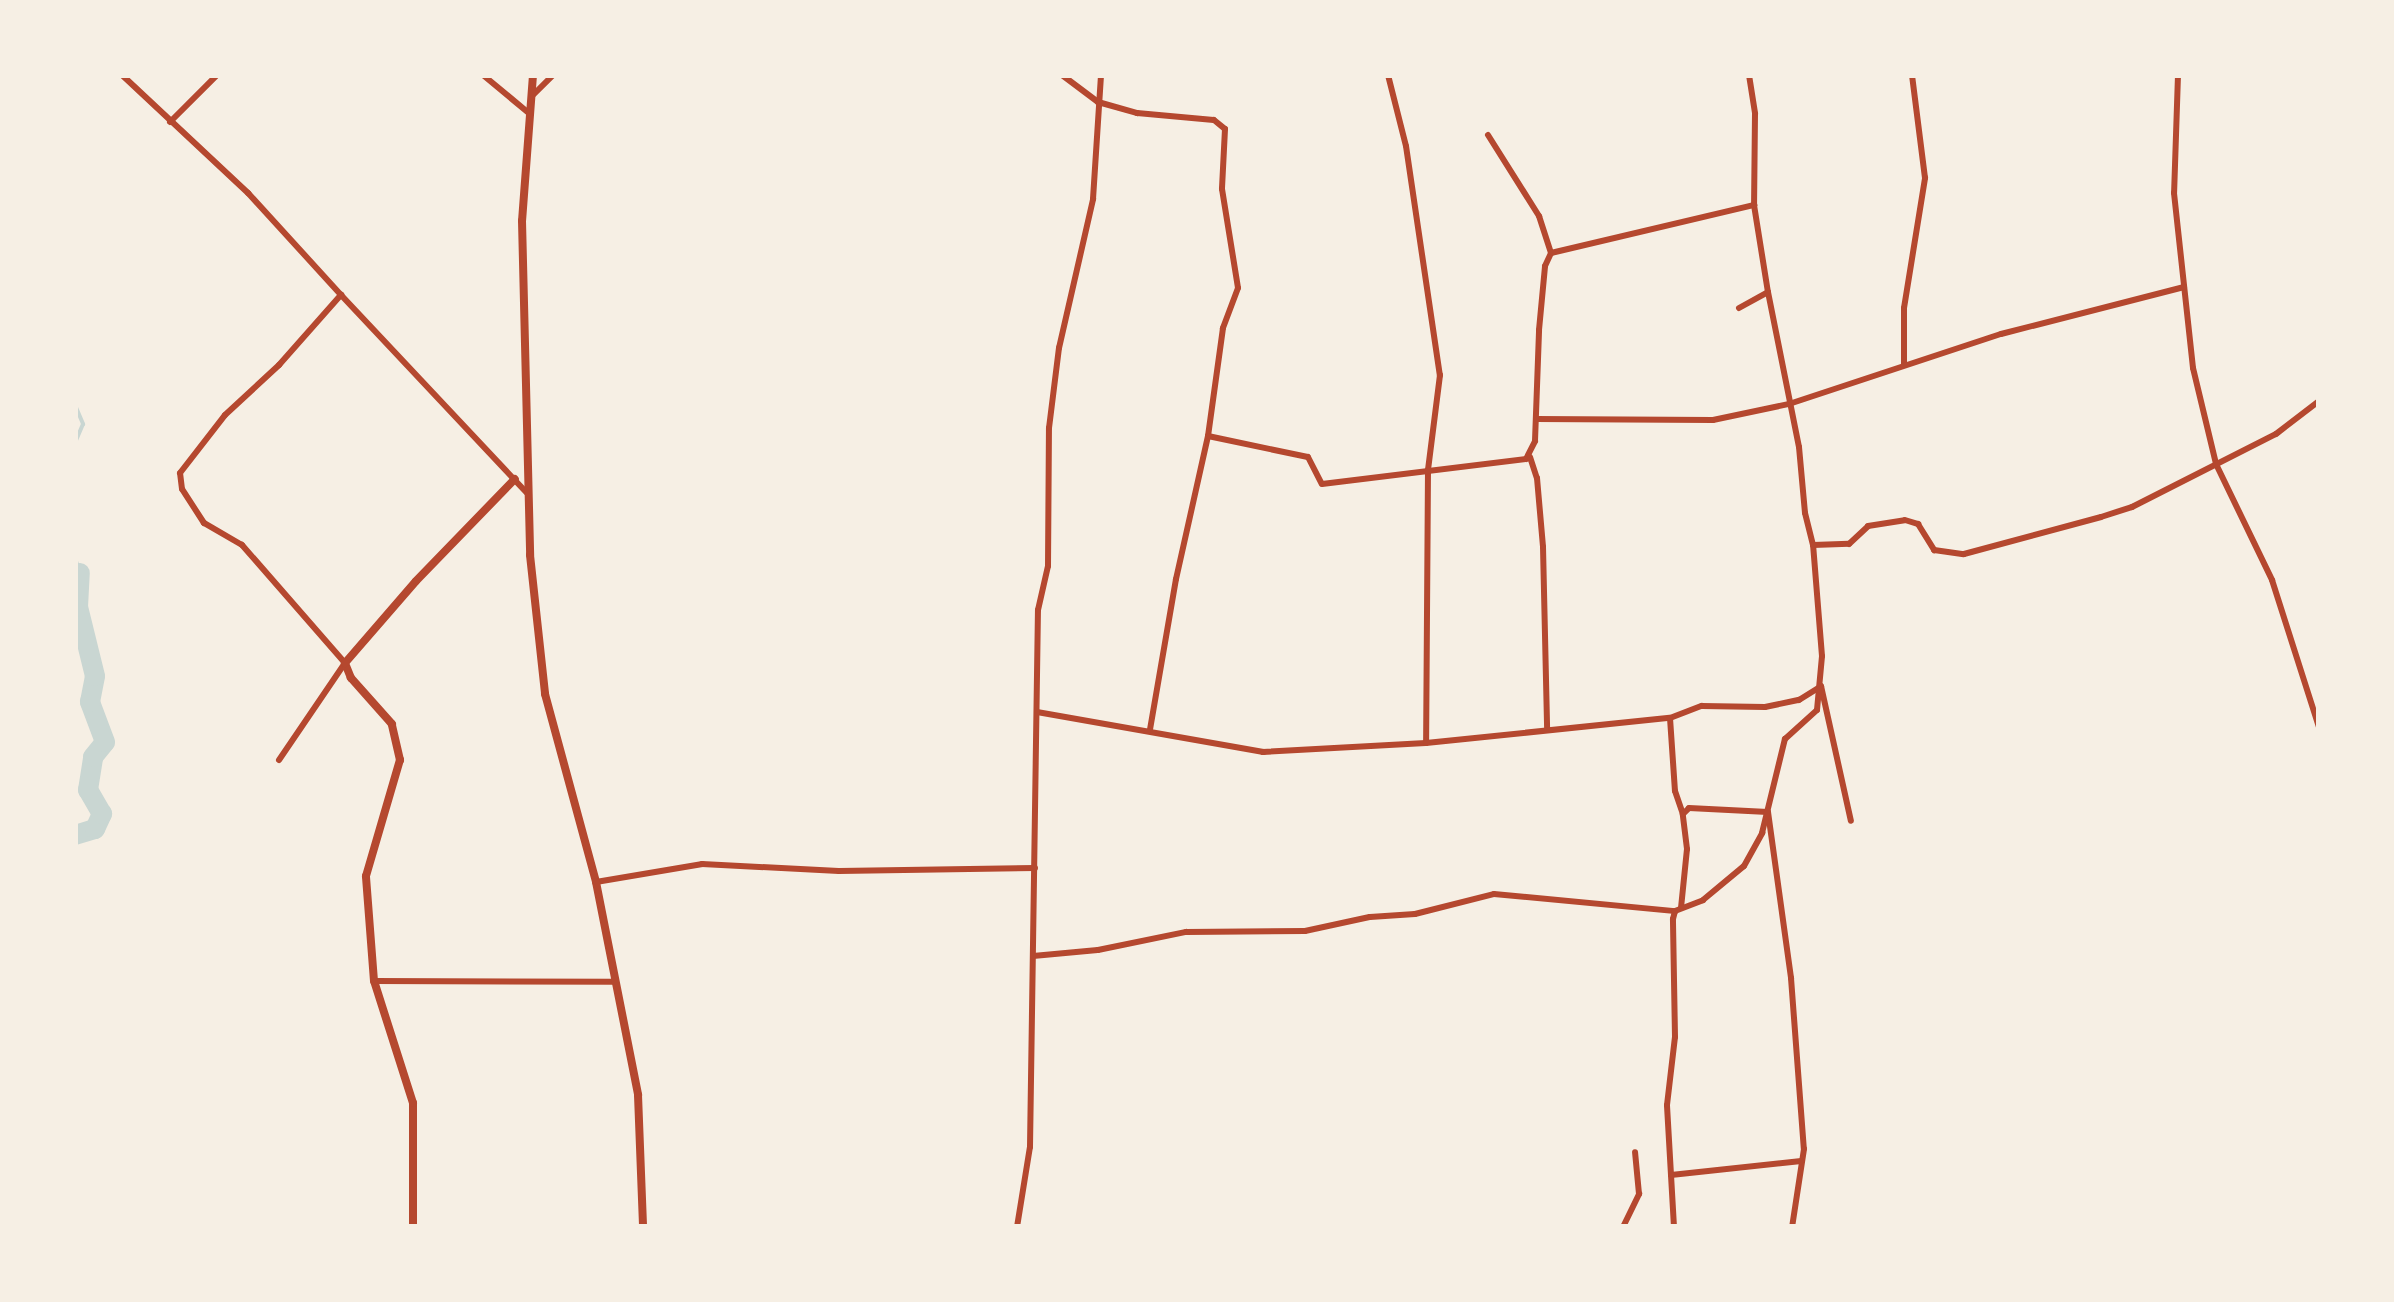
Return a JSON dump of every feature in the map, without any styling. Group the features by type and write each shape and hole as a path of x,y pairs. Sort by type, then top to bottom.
{"street":[{"path":"122,75 248,193 528,494"},
{"path":"170,122 217,75"},
{"path":"483,75 530,114"},
{"path":"533,75 522,221 530,556 545,694 596,882 638,1094 643,1227"},
{"path":"531,97 553,75"},
{"path":"1062,75 1098,102 1137,112 1214,120 1225,129 1222,190 1238,288 1223,328 1208,436 1176,578 1150,730"},
{"path":"1017,1227 1030,1147 1038,610 1048,566 1050,428 1063,330 1093,199 1101,75"},
{"path":"1388,75 1406,146 1434,313 1440,374 1428,470 1426,744"},
{"path":"1749,75 1755,114 1754,205 1813,545 1821,686 1851,821"},
{"path":"1904,364 1904,308 1925,178 1912,75"},
{"path":"2178,75 2174,193 2193,368 2216,464 2272,580 2319,728"},
{"path":"1488,135 1539,216 1550,253 1545,266 1530,458 1537,478 1543,547 1547,729"},
{"path":"1550,253 1754,205"},
{"path":"1536,419 1713,420 1790,404 2001,334 2184,287"},
{"path":"1739,308 1768,292"},
{"path":"341,294 279,365 225,415 180,472 182,488 204,522 242,545 346,663 351,678 392,724 400,760 366,876 374,981 413,1103 413,1227"},
{"path":"1813,545 1850,544 1868,526 1905,520 1918,524 1934,550 1964,554 2132,507 2276,434 2319,401"},
{"path":"1208,436 1308,457 1322,484 1530,458"},
{"path":"279,760 346,663 416,581 514,479"},
{"path":"1038,712 1263,752 1426,744 1670,718 1702,706 1765,707 1799,700 1821,686"},
{"path":"1032,956 1098,950 1186,932 1305,931 1370,917 1415,914 1494,894 1678,909 1703,900 1744,866 1762,833 1785,739 1817,710 1821,686"},
{"path":"1670,718 1675,791 1683,814 1686,849 1678,909 1674,1037 1666,1105 1674,1227"},
{"path":"1683,814 1689,808 1768,812"},
{"path":"1768,812 1791,978 1801,1161 1792,1227"},
{"path":"596,882 702,864 839,870 1035,868"},
{"path":"374,981 614,982"},
{"path":"1623,1227 1639,1194 1635,1152"},
{"path":"1670,1175 1801,1161"}],"waterway":[{"path":"75,405 83,424 75,443"},
{"path":"75,558 80,573"},
{"path":"75,835 95,829 102,814 88,790 93,757 105,742 90,702 95,676 78,607 80,573"}]}
